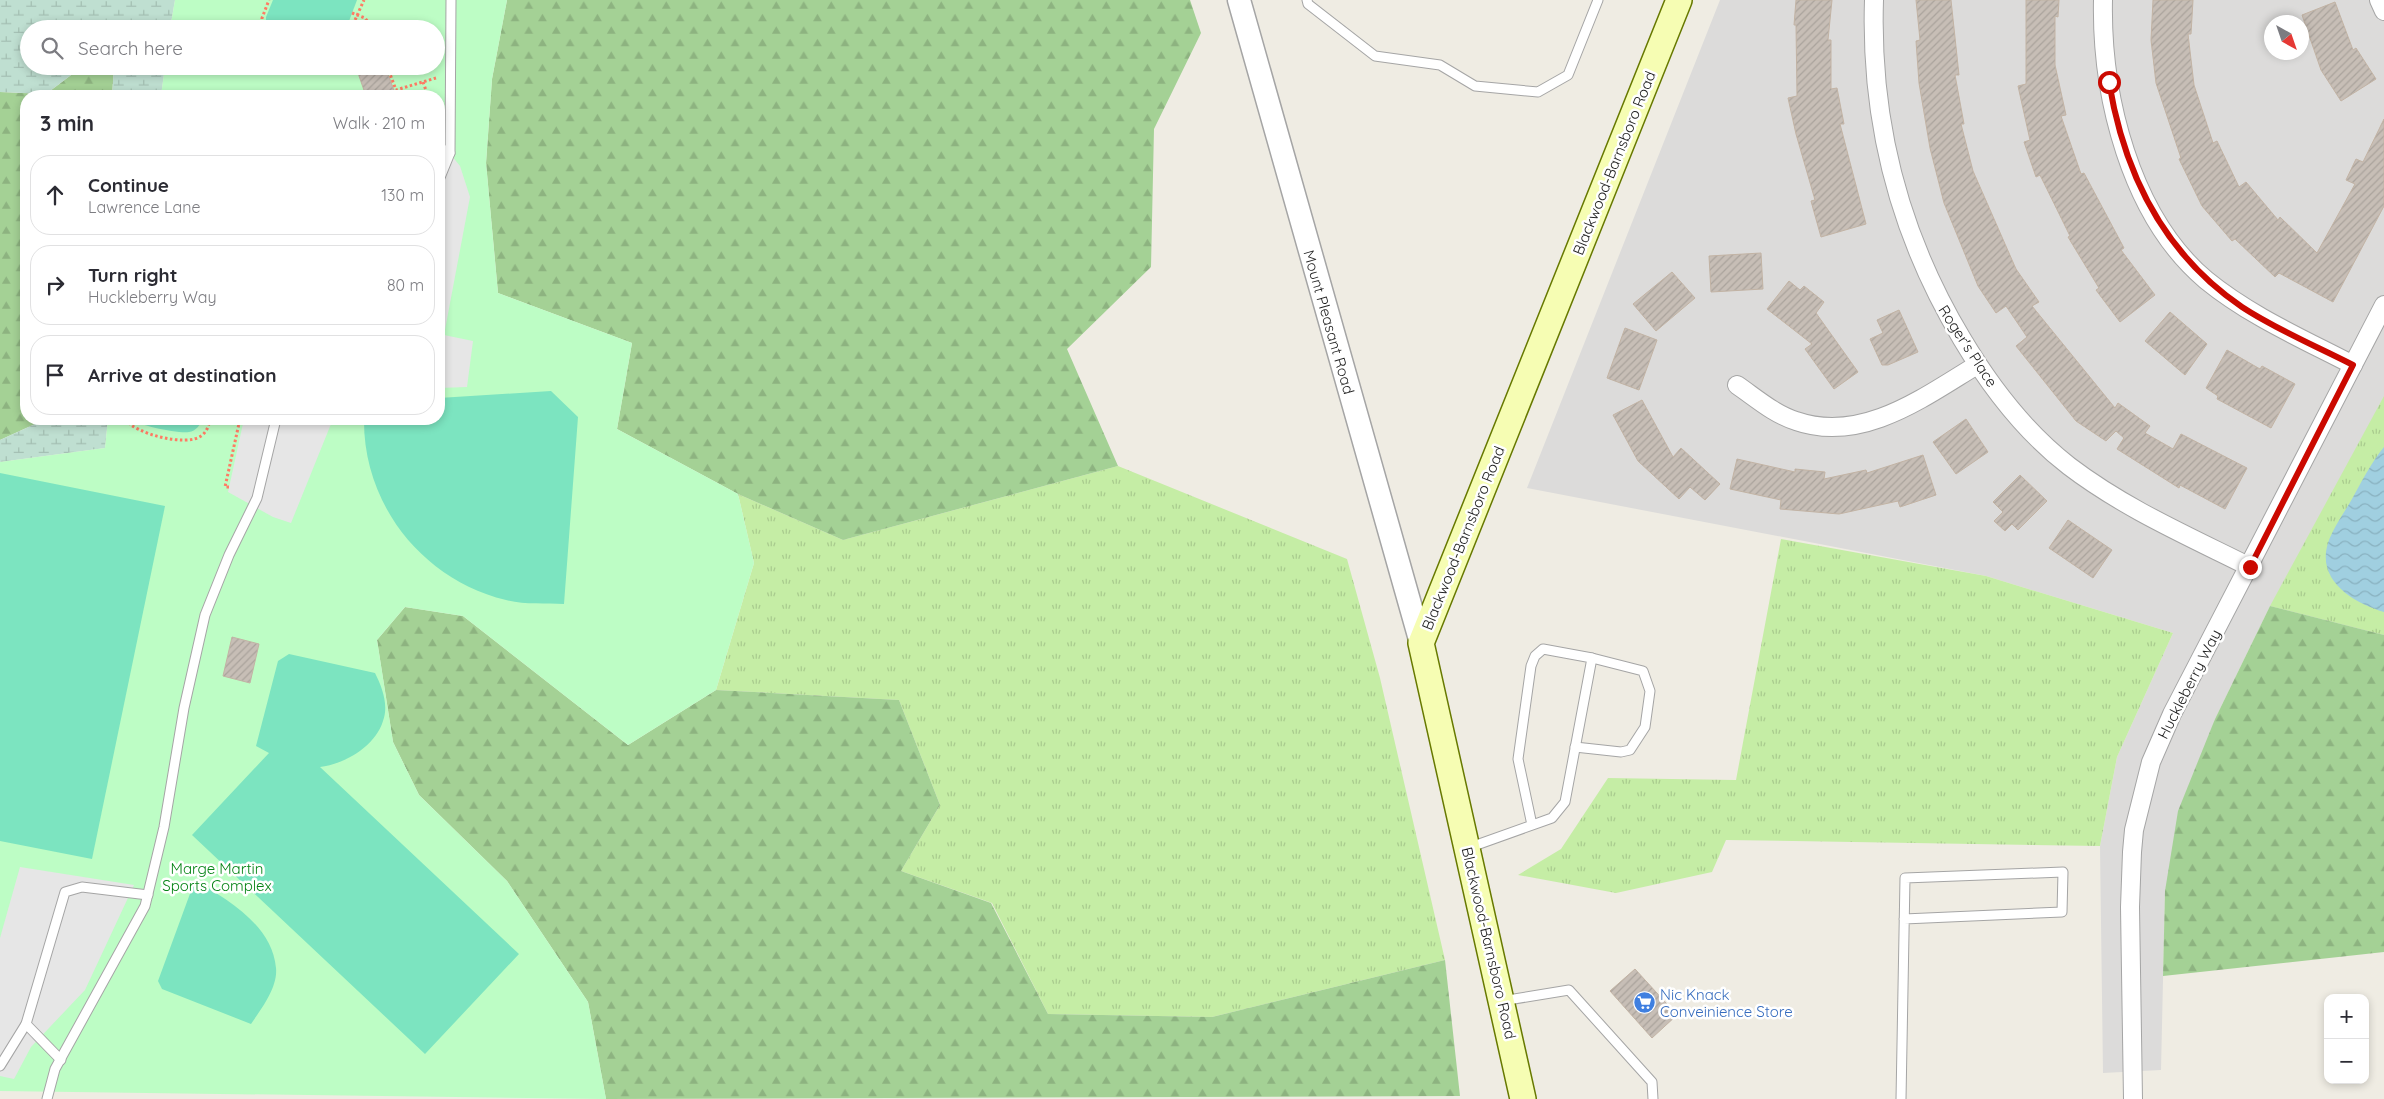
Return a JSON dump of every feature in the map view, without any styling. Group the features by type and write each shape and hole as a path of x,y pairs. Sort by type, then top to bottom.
{"main road":[{"name":"Blackwood-Barnsboro Road","path":"1524,1099 1421,643 1679,0"}],"street":[{"name":"Mount Pleasant Road","path":"1239,0 1421,643"},
{"name":"Roger's Place","path":"1874,0 1873,52 1877,103 1896,188 1926,273 1941,305 1977,365 2027,426 2067,464 2131,507 2250,567"},
{"path":"2104,0 2106,57 2118,128 2143,193 2166,233 2189,263 2244,308 2353,365"},
{"path":"2379,0 2384,11"},
{"name":"Huckleberry Way","path":"2133,1099 2130,876 2134,830 2151,762 2165,730 2384,305"},
{"path":"1738,385 1772,410 1795,421 1814,426 1837,427 1887,416 1902,410 1977,365"}],"lane":[{"path":"445,165 450,153 451,0"},
{"path":"1307,0 1308,4 1375,56 1440,65 1475,86 1538,92 1568,75 1598,0"},
{"path":"445,150 450,153"},
{"path":"47,1099 56,1069 130,936 148,895 164,827 192,668 205,615 229,555 257,498 275,425"},
{"path":"1532,825 1518,759 1531,666 1535,656 1543,649 1592,658 1643,671 1650,691 1645,728 1630,750 1621,752 1574,747"},
{"path":"1468,848 1552,818 1565,802 1592,658"},
{"path":"1901,1099 1904,919 1905,878 2063,872 2062,912 1904,919"},
{"path":"0,1066 26,1024 65,892 82,887 148,895"},
{"path":"1502,1000 1569,990 1652,1082 1653,1099"},
{"path":"26,1024 61,1060"}],"path":[{"path":"262,20 269,0"},
{"path":"355,20 364,0"},
{"path":"352,13 366,20"},
{"path":"390,75 396,90 440,78"},
{"path":"423,82 426,90"},
{"path":"132,425 140,432 184,441 201,436 208,425"},
{"path":"229,488 226,487 239,425"}],"shaded area":[{"path":"1720,0 2384,0 2384,635 2270,606 2215,719 2165,891 2161,1070 2103,1073 2100,846 2117,757 2173,633 1986,576 1527,488"},
{"path":"445,147 460,166 470,197 445,330"},
{"path":"445,335 473,341 467,387 445,388"},
{"path":"243,425 331,425 291,523 273,517 228,492"},
{"path":"20,867 134,885 85,990 31,1047 14,1079 0,1076 0,938"}],"green space":[{"path":"0,0 175,0 172,20 20,20 20,75 71,75 51,90 20,90 20,93 0,92"},
{"name":"Marge Martin Sports Complex","path":"175,0 507,0 492,79 486,163 498,293 632,343 617,429 738,494 754,563 716,690 628,745 463,616 405,607 377,640 393,742 419,795 507,881 588,1002 606,1099 0,1091 0,462 105,448 107,425 445,425 445,90 162,90 164,75 445,75 445,20 172,20"},
{"path":"273,0 357,0 349,20 266,20"},
{"path":"507,0 1190,0 1201,33 1154,129 1151,267 1067,349 1118,466 843,540 738,494 617,429 632,343 498,293 486,163 492,79"},
{"path":"71,75 113,75 112,90 51,90"},
{"path":"113,75 164,75 162,90 112,90"},
{"path":"0,92 20,93 20,425 33,425 0,440"},
{"path":"551,391 578,417 564,604 513,602 476,590 449,575 424,557 403,534 387,509 374,481 366,451 364,425 445,425 445,398"},
{"path":"2384,396 2384,635 2270,606"},
{"path":"33,425 107,425 105,448 0,462 0,440"},
{"path":"146,425 199,425 196,429 184,432"},
{"path":"1118,466 1347,559 1380,678 1445,960 1212,1017 1048,1014 992,903 901,871 940,805 899,700 716,690 754,563 738,494 843,540"},
{"path":"0,473 165,506 92,859 0,841"},
{"path":"1781,539 1986,576 2173,633 2117,757 2100,846 1726,840 1712,872 1616,893 1518,875 1561,849 1608,778 1736,780"},
{"path":"2270,606 2384,635 2384,952 2163,976 2165,891 2178,811 2215,719"},
{"path":"405,607 463,616 628,745 716,690 899,700 940,805 901,871 991,903 1048,1014 1212,1017 1445,960 1460,1096 606,1099 588,1002 507,881 419,795 393,742 377,640"},
{"path":"289,654 375,673 385,702 385,715 379,730 373,739 358,753 339,762 320,767 519,954 425,1054 192,835 269,753 256,746 278,661"},
{"path":"195,880 221,896 246,915 266,939 273,953 276,975 272,990 251,1024 162,989 158,981"}],"water":[{"path":"2384,447 2384,612 2361,603 2340,588 2327,569 2326,557 2330,537"}],"building":[{"path":"1796,0 1832,0 1828,40 1831,40 1831,89 1837,88 1844,124 1840,124 1866,224 1821,237 1811,201 1815,200 1788,98 1797,96 1796,25 1794,25"},
{"path":"1916,0 1951,0 1959,75 1955,75 1964,124 1961,124 1973,171 2016,269 2039,302 2032,306 2115,408 2118,403 2150,426 2145,433 2173,449 2181,434 2247,468 2225,509 2180,485 2179,488 2117,449 2124,438 2116,431 2106,441 2076,421 2016,346 2027,337 2006,306 1996,313 1978,286 1944,203 1930,148 1919,83 1916,41 1920,40"},
{"path":"2026,0 2059,0 2058,17 2055,16 2055,65 2066,115 2061,116 2081,174 2084,173 2124,248 2121,250 2155,295 2120,322 2096,290 2099,288 2068,237 2070,236 2040,175 2036,177 2024,142 2030,140 2018,86 2026,84"},
{"path":"2153,0 2193,0 2191,34 2188,34 2194,85 2213,143 2217,141 2239,187 2246,182 2278,220 2280,217 2317,253 2355,184 2346,180 2356,159 2363,162 2384,119 2384,206 2333,302 2279,273 2275,277 2235,239 2232,241 2202,206 2179,159 2181,158 2156,83 2151,40"},
{"path":"2335,2 2353,50 2356,48 2376,79 2341,101 2321,70 2309,35 2309,15 2302,15"},
{"path":"359,75 388,75 394,90 364,90"},
{"path":"1761,253 1763,289 1711,292 1709,256"},
{"path":"1672,272 1695,298 1656,331 1633,304"},
{"path":"1789,281 1800,290 1804,286 1824,302 1816,313 1858,372 1834,389 1805,349 1812,344 1767,309"},
{"path":"1899,310 1918,352 1888,365 1882,365 1870,339 1883,333 1877,320"},
{"path":"2170,312 2207,344 2185,375 2145,341"},
{"path":"1625,328 1657,340 1639,390 1607,378"},
{"path":"2227,350 2260,369 2262,366 2295,384 2271,428 2217,399 2218,396 2206,388"},
{"path":"1642,400 1673,457 1681,448 1720,484 1705,500 1690,487 1679,499 1638,461 1613,415"},
{"path":"1966,419 1988,452 1956,474 1933,442"},
{"path":"1923,455 1936,495 1900,507 1898,501 1839,514 1780,509 1781,500 1730,489 1737,459 1795,472 1795,469 1825,472 1824,479 1866,470 1867,473"},
{"path":"2020,475 2047,501 2018,530 2012,524 2005,531 1994,521 2003,512 1993,502"},
{"path":"2068,520 2112,550 2093,578 2049,548"},
{"path":"232,637 259,644 250,683 223,676"},
{"name":"Nic Knack Conveinience Store","path":"1635,969 1677,1015 1652,1038 1610,991"}],"place":[{"name":"Nic Knack Conveinience Store","path":"1644,1003"}],"route":[{"path":"2109,82 2118,128 2143,193 2166,233 2189,263 2224,294 2244,308 2277,327 2353,365 2250,567"}]}
